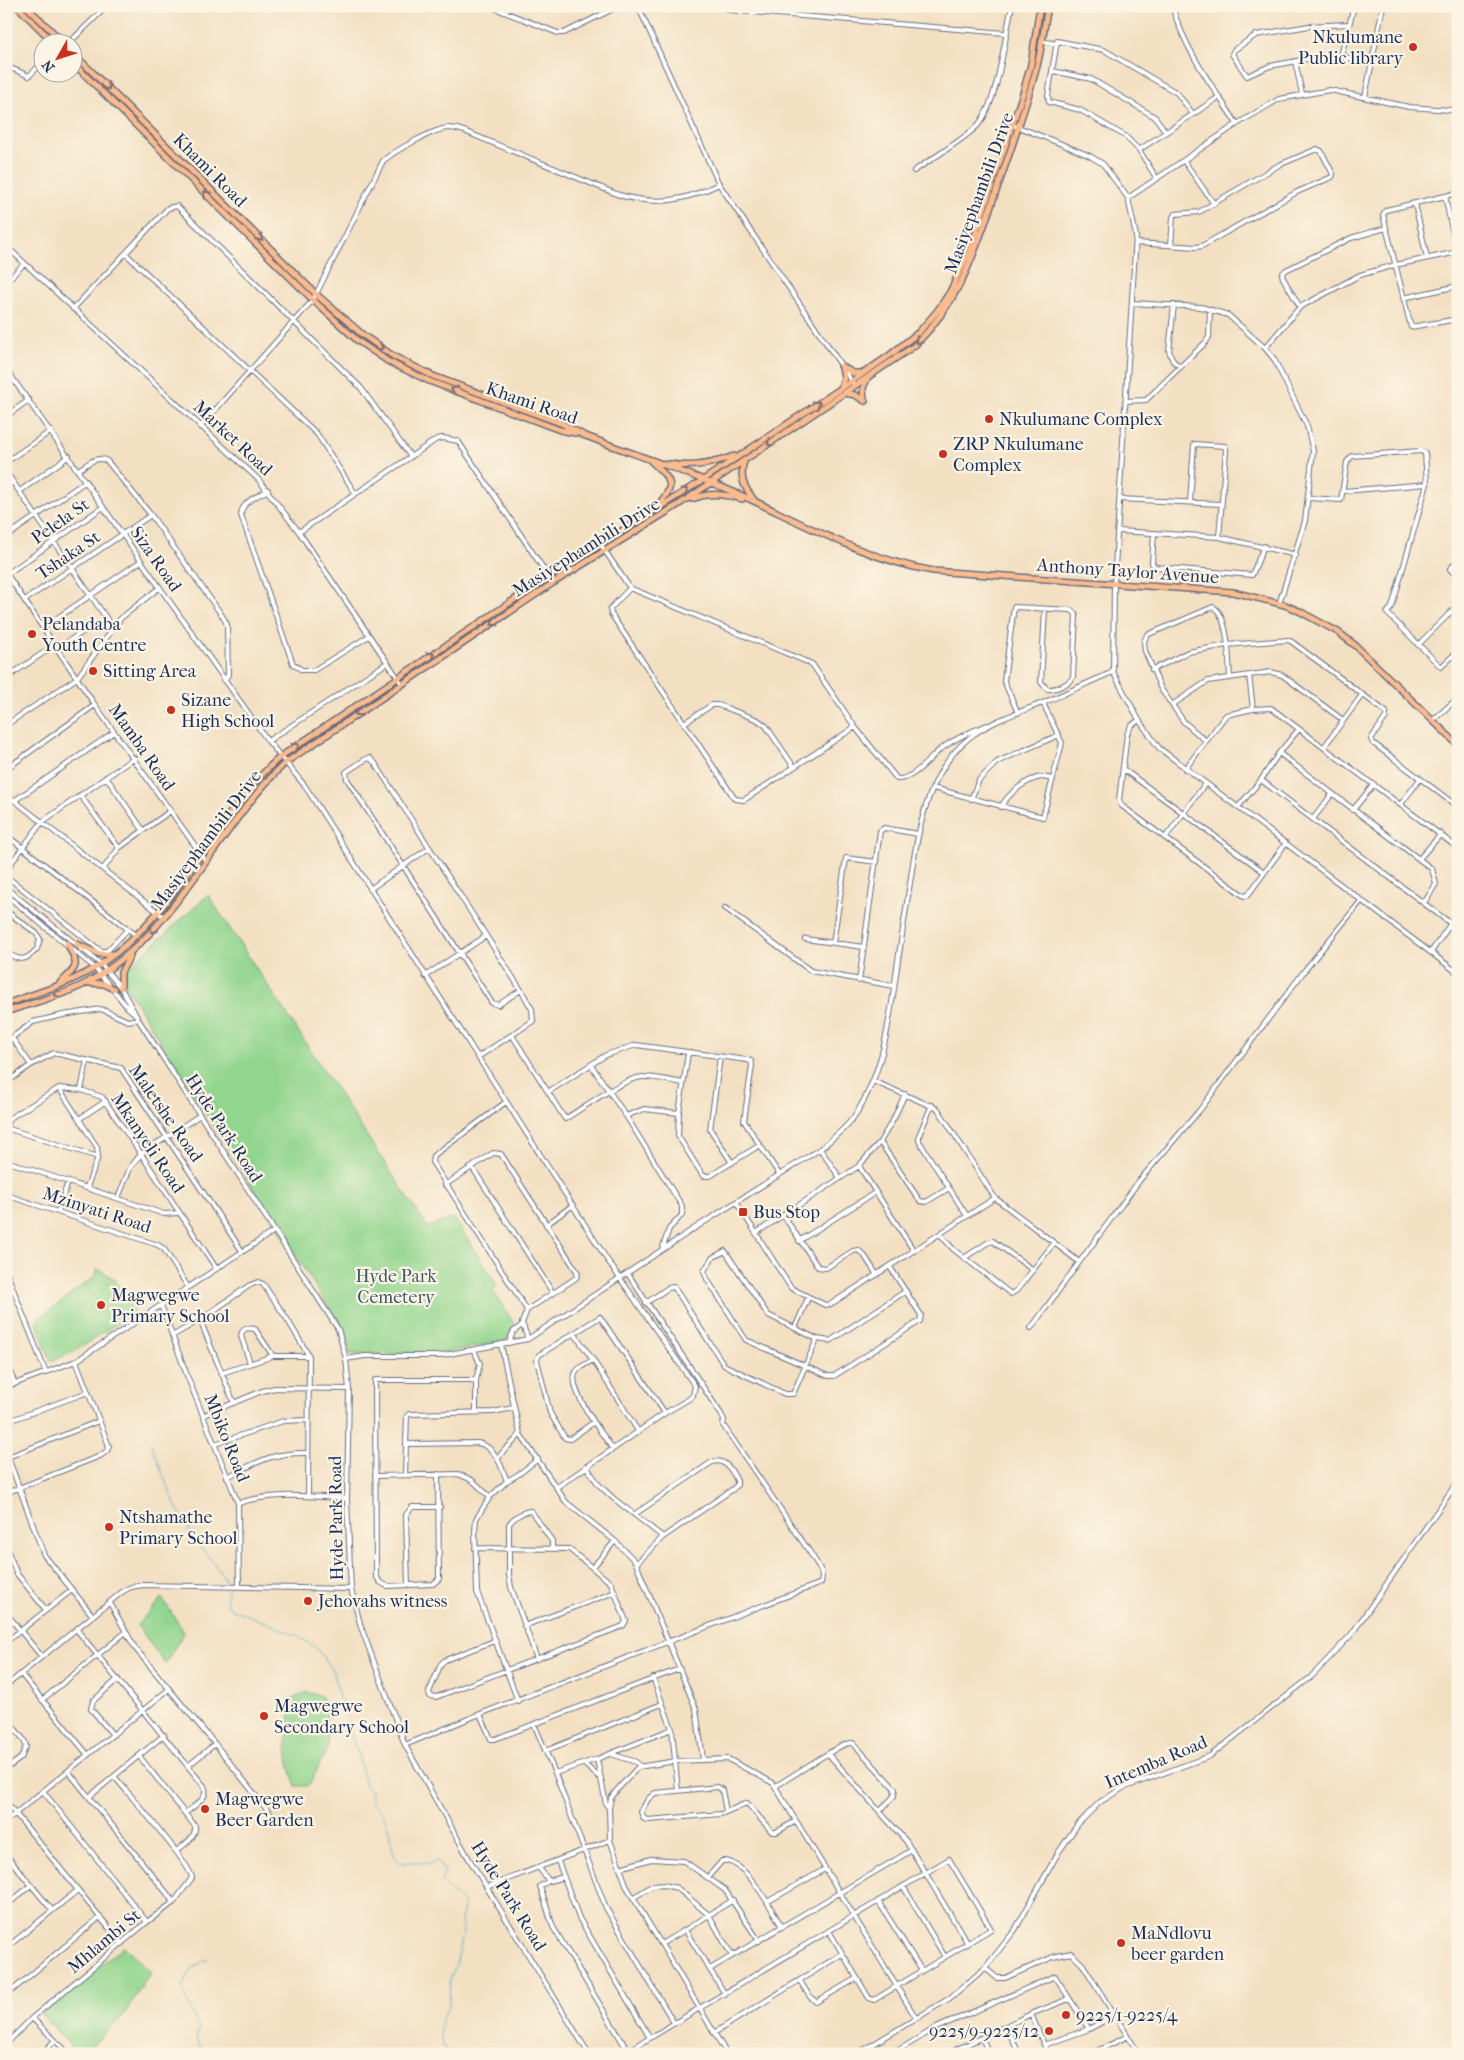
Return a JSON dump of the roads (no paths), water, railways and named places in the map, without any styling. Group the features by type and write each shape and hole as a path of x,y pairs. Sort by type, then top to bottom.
{"main road":[{"path":"17,6 43,32"},
{"path":"26,6 53,32"},
{"name":"Masiyephambili Drive","path":"6,1004 56,986 95,968 137,936 158,913 254,783 280,757 548,577 703,480 841,388 867,379 914,346 934,325 956,294 975,251 1015,126 1031,64 1040,6"},
{"name":"Masiyephambili Drive","path":"6,1012 88,983 131,953 164,917 260,788 284,763 553,584 681,503 845,393 865,372 919,332 938,310 950,292 970,250 1037,66 1047,6"},
{"name":"Khami Road","path":"82,62 317,294 363,336 393,356 433,376 563,424 583,435"},
{"name":"Khami Road","path":"82,72 358,341 389,362 408,372 560,430 583,435"},
{"path":"841,367 853,373 865,372"},
{"path":"841,367 844,378 841,388"},
{"path":"845,393 855,395 864,401 863,388 867,379"},
{"path":"583,435 659,462 757,502"},
{"path":"659,462 692,467 717,462 741,453"},
{"path":"649,459 667,477 670,489 668,494 649,513"},
{"path":"744,460 741,470 744,487 757,502"},
{"path":"681,503 700,495 717,494 757,502"},
{"name":"Anthony Taylor Avenue","path":"757,502 888,561 914,568 933,571 1233,592 1280,604 1314,618 1338,632 1371,660 1458,746"},
{"path":"56,986 73,972 76,966 75,957 67,943"},
{"path":"77,944 102,955 116,953"},
{"path":"121,988 121,972 131,953"},
{"path":"88,983 104,984 114,989"}],"street":[{"path":"80,32 107,6"},
{"path":"489,6 558,33 564,33 619,6"},
{"path":"638,6 719,184 853,384"},
{"path":"914,171 972,130 982,119 993,99 1012,6"},
{"path":"1172,6 1179,30 1188,49 1237,124"},
{"path":"1341,56 1354,6"},
{"path":"1365,98 1383,6"},
{"path":"729,10 1005,33"},
{"path":"1348,24 1318,25 1256,36 1232,53 1247,76 1270,66 1329,55 1372,64"},
{"path":"1157,179 1139,150 1125,136 1080,110 1050,102 1048,96 1058,40 1104,50 1177,93 1193,114"},
{"path":"1041,41 1057,44"},
{"path":"1295,61 1302,94"},
{"path":"13,70 29,76 32,73"},
{"path":"1053,71 1091,79 1155,117 1166,132"},
{"path":"1128,198 1237,124 1277,100 1330,90 1415,108 1450,110 1458,108"},
{"path":"1139,150 1219,97"},
{"path":"1015,126 1081,152 1103,164 1128,198 1136,242 1114,583 1113,672 1139,720 1159,748 1456,971 1458,966"},
{"path":"200,427 314,300 383,161 400,149 444,129 464,130 619,195 634,199 651,201 688,197 698,195 719,184"},
{"path":"1136,242 1171,245 1202,246 1297,192 1332,177 1333,175 1321,151 1317,149 1279,165 1198,212 1174,216 1171,245"},
{"path":"1184,161 1214,204"},
{"path":"1458,193 1384,212 1386,228 1411,327 1458,319"},
{"path":"1266,348 1300,307 1360,275 1395,265 1457,253 1445,196"},
{"path":"1415,204 1427,258"},
{"path":"73,309 168,208 177,206 365,392 411,457"},
{"path":"1300,307 1282,274 1286,270 1350,238 1386,228"},
{"name":"Market Road","path":"6,246 252,473 268,490 299,532 402,684"},
{"path":"126,254 317,434 355,493"},
{"path":"6,282 24,264"},
{"path":"1403,298 1458,286"},
{"path":"1132,304 1174,305 1210,309 1228,315 1266,348 1274,359 1307,426 1313,451 1305,521 1280,604"},
{"path":"1174,305 1169,351 1173,361 1181,367"},
{"path":"1125,401 1146,400 1208,340 1210,309"},
{"name":"Siza Road","path":"6,369 69,456 224,680 284,763 305,786 620,1279 697,1384"},
{"path":"6,416 29,400"},
{"path":"6,462 51,431"},
{"path":"299,532 437,439 443,438 458,441 553,584"},
{"path":"1190,502 1194,444 1222,445 1226,450 1219,537"},
{"path":"1309,498 1337,501 1342,498 1347,462 1352,456 1421,451 1426,456 1427,484 1392,607 1387,613 1441,667 1458,651"},
{"path":"20,491 69,456"},
{"path":"78,470 97,458 104,459 119,474 151,515 227,624 228,675 224,680"},
{"path":"6,472 74,568 113,628"},
{"path":"6,537 86,481"},
{"path":"6,487 14,482"},
{"path":"1344,490 1427,484"},
{"path":"268,490 245,505 241,509 241,515 293,664 302,670 314,670 369,636"},
{"path":"1120,499 1221,504"},
{"name":"Pelela St","path":"7,573 104,507"},
{"name":"Tshaka St","path":"25,600 151,515"},
{"path":"6,520 14,532"},
{"path":"1118,531 1219,537 1296,555"},
{"path":"1154,533 1152,563 1155,567 1252,575 1264,546"},
{"path":"601,545 630,588 812,664 855,727 894,776 902,780 925,766 941,749 965,733 998,722"},
{"path":"1458,560 1450,569 1458,578"},
{"path":"44,627 141,561"},
{"name":"Mamba Road","path":"7,573 95,705 134,758 169,812 206,861"},
{"path":"6,725 77,678 113,628 130,610 160,588"},
{"path":"630,588 614,603 610,609 611,614 735,799 744,800 855,727"},
{"path":"1418,645 1458,604"},
{"path":"1018,713 1004,681 1012,609 1017,606 1071,610 1076,614 1073,677 1070,681 1051,690 1047,689 1042,682 1045,609"},
{"path":"1206,741 1184,722 1172,705 1152,670 1145,651 1144,641 1147,635 1213,607 1219,612 1226,630 1230,678"},
{"path":"6,678 84,631"},
{"path":"1152,670 1188,652 1227,645 1288,640 1387,714 1371,739 1373,743 1458,807"},
{"path":"6,662 14,673"},
{"path":"268,741 387,663"},
{"path":"346,1358 364,1356 439,1356 528,1339 662,1250 820,1149 846,1127 859,1109 873,1081 885,1040 918,834 933,788 951,756 970,738 998,722 1113,672"},
{"path":"1172,705 1208,681 1270,672 1282,675 1344,720"},
{"path":"1249,675 1254,709"},
{"path":"1324,747 1362,695"},
{"path":"1432,721 1458,698"},
{"path":"933,788 1043,817 1062,743 1044,703"},
{"path":"6,769 95,705"},
{"path":"684,724 712,706 718,705 758,720 766,726 794,767"},
{"path":"1185,769 1226,715 1254,709 1271,708 1458,848"},
{"path":"1139,720 1131,726 1127,734 1120,803 1244,896 1248,895 1286,843"},
{"path":"1238,807 1299,729"},
{"path":"14,801 114,732"},
{"path":"971,799 979,780 998,762 1059,735"},
{"path":"1279,753 1432,869 1436,884 1424,903"},
{"path":"6,870 42,822 134,758"},
{"path":"478,1057 533,1021 532,1009 521,990 375,763 370,758 366,759 346,772 347,779 458,953 495,1005 521,990"},
{"path":"1123,769 1264,872"},
{"path":"106,776 143,830"},
{"path":"1001,807 1006,797 1017,788 1042,777 1054,779"},
{"path":"1401,804 1420,779"},
{"path":"1261,780 1450,923"},
{"path":"1165,838 1205,784"},
{"path":"1353,810 1374,784"},
{"path":"6,794 164,917"},
{"path":"1313,819 1332,794"},
{"path":"80,795 119,848"},
{"path":"103,869 119,848 169,812"},
{"path":"859,981 882,829 918,834"},
{"path":"1419,859 1441,834"},
{"path":"6,835 137,936"},
{"path":"370,890 429,848"},
{"path":"833,943 846,858 877,862"},
{"path":"6,876 101,951 107,951 128,930"},
{"name":"Hyde Park Road","path":"6,888 101,964 121,988 132,1005 138,1020 338,1329 346,1358 349,1389 347,1499 351,1589 361,1627 405,1746 458,1841 589,2054"},
{"name":"Hyde Park Road","path":"6,895 67,943 95,968 134,1013"},
{"path":"1031,1328 1078,1262 1140,1181 1199,1111 1304,970 1361,901"},
{"path":"725,908 807,970 894,986"},
{"path":"6,911 36,933 40,939 37,949 24,959 17,959 6,952"},
{"path":"1431,952 1458,913"},
{"path":"425,976 486,936"},
{"path":"805,939 864,948"},
{"path":"6,1042 38,1020 63,1014 101,1009 128,1021 138,1020"},
{"path":"512,1035 565,1119 636,1078 644,1077 683,1083"},
{"path":"12,1038 31,1065"},
{"path":"548,1092 606,1055 636,1046 751,1062 744,1121 779,1174"},
{"name":"Maletshe Road","path":"6,1083 31,1065 54,1053 118,1067 124,1071 242,1252"},
{"path":"688,1053 679,1113 678,1136 703,1176 710,1176 760,1145"},
{"path":"720,1057 710,1129 732,1163"},
{"path":"81,1090 87,1060"},
{"path":"591,1065 626,1116 683,1210 682,1215 668,1229 662,1250"},
{"path":"873,1081 932,1105 941,1112 995,1198 1078,1262"},
{"path":"6,1124 10,1118 59,1088 97,1148 98,1158 88,1187"},
{"name":"Mkanyeli Road","path":"59,1088 81,1090 100,1096 106,1102 216,1268"},
{"path":"756,1233 859,1166 880,1142 905,1094"},
{"path":"79,1119 106,1102"},
{"path":"506,1102 433,1156 432,1162 527,1310"},
{"path":"932,1105 919,1135 919,1141 967,1216"},
{"path":"626,1116 644,1109 679,1113"},
{"path":"118,1198 130,1168 141,1154 200,1115"},
{"path":"6,1128 98,1158"},
{"path":"880,1142 920,1201 926,1202 949,1188"},
{"path":"820,1149 840,1178"},
{"path":"445,1185 493,1153 501,1154 578,1273 576,1278 527,1310 522,1325 513,1332 508,1343"},
{"path":"6,1160 167,1215 178,1213"},
{"path":"859,1166 914,1251"},
{"path":"472,1167 553,1293"},
{"path":"58,1212 68,1182"},
{"path":"799,1241 876,1192"},
{"name":"Mzinyati Road","path":"6,1195 161,1247 188,1287"},
{"path":"736,1202 791,1288 808,1298 825,1304 832,1304 995,1198"},
{"path":"546,1225 573,1205"},
{"path":"783,1215 818,1267 826,1268 853,1251 858,1250 864,1254 877,1275"},
{"path":"6,1387 76,1361 274,1231"},
{"path":"940,1234 964,1258 1011,1294 1017,1290 1054,1243"},
{"path":"964,1258 986,1243 993,1242 1033,1270"},
{"path":"890,1267 906,1291 921,1315 918,1322 839,1375 828,1376 746,1340 704,1275 708,1262 723,1251 728,1253 768,1315 817,1338 830,1341 906,1291"},
{"path":"6,1271 46,1373"},
{"path":"405,1746 480,1714 821,1583 823,1577 813,1557 723,1425 724,1420 721,1414 697,1384 628,1274"},
{"path":"172,1336 200,1320 250,1285 258,1282 263,1284 309,1356 308,1496"},
{"path":"646,1303 668,1288 674,1287 724,1365 785,1394 793,1394 817,1338"},
{"path":"795,1328 808,1298"},
{"name":"Mbiko Road","path":"161,1305 238,1503 239,1586"},
{"path":"594,1422 567,1440 550,1413 546,1402 537,1357 600,1317 665,1413"},
{"path":"200,1320 234,1403"},
{"path":"522,1325 528,1339"},
{"path":"250,1362 241,1336 246,1328 255,1329 273,1356"},
{"path":"574,1333 638,1431"},
{"path":"501,1345 520,1434 566,1502 630,1554 636,1564 699,1720 703,1759"},
{"path":"474,1350 480,1364 476,1380 476,1413"},
{"path":"222,1372 273,1356 309,1356"},
{"path":"592,1360 576,1372 579,1399 613,1449"},
{"path":"6,1361 15,1384"},
{"path":"6,1493 104,1454 108,1446 76,1361"},
{"path":"438,1474 440,1507 438,1579 433,1584 387,1586 380,1582 376,1576 375,1380 476,1380"},
{"path":"557,1488 586,1466 689,1399 695,1391 697,1384"},
{"path":"204,1415 262,1391 275,1388 349,1389"},
{"path":"6,1422 88,1392"},
{"path":"405,1475 407,1416 409,1414 476,1413 513,1408"},
{"path":"215,1444 283,1421 308,1420"},
{"path":"8,1458 99,1421"},
{"path":"498,1459 502,1451 517,1439 520,1434"},
{"path":"406,1444 478,1443 487,1445 498,1459 507,1481"},
{"path":"6,1452 44,1555 93,1616"},
{"path":"227,1477 271,1456 288,1452 308,1452"},
{"path":"518,1701 477,1592 476,1519 490,1497 507,1481 538,1459"},
{"path":"635,1514 712,1462 718,1460 725,1463 735,1477 736,1487 663,1537 636,1564"},
{"path":"586,1466 599,1485 612,1498 663,1537"},
{"path":"375,1476 458,1474 465,1476 490,1497"},
{"name":"Intemba Road","path":"857,2054 950,1998 985,1968 1015,1930 1058,1853 1083,1817 1104,1799 1123,1788 1201,1760 1217,1752 1311,1676 1340,1647 1362,1619 1458,1481"},
{"path":"238,1503 262,1497 308,1496 347,1499"},
{"path":"408,1585 406,1515 412,1507 440,1507"},
{"path":"537,1659 511,1587 508,1548 509,1524 527,1511 531,1512 552,1541 552,1548"},
{"path":"593,1567 615,1541"},
{"path":"6,1548 17,1574 46,1610"},
{"path":"475,1548 569,1549 611,1583 626,1621 625,1624 436,1697 429,1694 441,1664 445,1660 494,1641"},
{"path":"6,1686 122,1592 143,1585 351,1589"},
{"path":"6,1642 72,1590"},
{"path":"524,1626 615,1592"},
{"path":"110,1603 135,1648 272,1816"},
{"path":"6,1613 42,1657"},
{"path":"77,1630 189,1765 206,1791 205,1796 185,1813"},
{"path":"42,1700 126,1632"},
{"path":"480,1714 492,1739 495,1739 679,1669"},
{"path":"21,1674 88,1755"},
{"path":"653,1678 672,1729 678,1791"},
{"path":"113,1735 92,1709 91,1705 118,1679"},
{"path":"6,1821 168,1690"},
{"path":"545,1751 662,1704"},
{"path":"6,1718 24,1740 26,1746 21,1758 6,1769"},
{"path":"534,1724 606,1908 674,2023"},
{"path":"555,1774 672,1729"},
{"path":"89,1797 164,1735"},
{"path":"776,1786 845,1744 853,1743 896,1791 894,1796 880,1811"},
{"path":"189,1765 215,1744"},
{"path":"610,1754 636,1762 640,1766"},
{"path":"829,1755 880,1811 912,1850 968,1944"},
{"path":"139,1756 195,1826 196,1833 176,1851"},
{"path":"597,1759 608,1808 610,1840 633,1898 727,2054"},
{"path":"608,1808 616,1790 640,1766 676,1761 728,1759 767,1778 776,1786 916,2018"},
{"path":"584,1764 600,1778"},
{"path":"68,1771 174,1902"},
{"name":"Mhlambi St","path":"6,2044 32,2018 147,1922 174,1902 192,1878 190,1870 176,1851 114,1776"},
{"path":"726,1812 721,1788 655,1793 643,1806 641,1812 642,1817 648,1820 716,1814 726,1812 748,1803 770,1830 776,1832 796,1821"},
{"path":"44,1791 147,1922"},
{"path":"6,1802 122,1944"},
{"path":"487,1887 610,1840"},
{"path":"710,1969 912,1850"},
{"path":"6,1856 52,1910"},
{"path":"564,1877 549,1881 540,1886 540,1892 553,1926 628,2051 949,1859 990,1926 989,1931 968,1944 896,1987 871,1999 829,1931"},
{"path":"620,1868 644,1860 677,1860 688,1864 725,1890 759,1941"},
{"path":"558,1861 580,1918 650,2038"},
{"path":"708,1878 720,1862 728,1861 747,1875 767,1902 782,1927"},
{"path":"539,1868 549,1881"},
{"path":"767,1902 825,1869"},
{"path":"6,1902 12,1901 31,1885"},
{"path":"633,1898 652,1886 672,1886 697,1903 709,1915 732,1956"},
{"path":"903,1886 945,1957"},
{"path":"6,1948 78,1890"},
{"path":"661,1944 733,1900"},
{"path":"878,1901 922,1971"},
{"path":"6,2001 8,1994 100,1917"},
{"path":"685,1930 725,1994"},
{"path":"985,1968 997,1978 1005,1978 1054,1957 1071,1953 1079,1960 1139,2054"},
{"path":"714,2033 842,1954"},
{"path":"894,2053 934,2029 1055,1976 1089,2029"},
{"path":"800,1981 810,1997 816,2002 857,1978"},
{"path":"947,2054 1031,2014 1069,1999"},
{"path":"1031,2014 1048,2054"},
{"path":"1044,2045 1089,2029 1115,2016"},
{"path":"32,2018 69,2054"},
{"path":"1007,2027 1019,2054"},
{"path":"1091,2054 1128,2036"},
{"path":"982,2038 989,2054"},
{"path":"42,2054 55,2040"},
{"path":"958,2049 960,2054"}],"waterway":[{"path":"151,1443 179,1511 195,1540 227,1583"},
{"path":"228,1589 226,1603 230,1608 296,1635 315,1647 328,1663 334,1674 339,1698 347,1709 349,1730 358,1754 365,1786 371,1791 371,1803 379,1809 385,1818 397,1860 403,1863 437,1861 445,1871 441,1881 465,1904 461,1920 463,1934 456,1965 450,1979 449,2005 441,2021 440,2035 446,2054"},
{"path":"203,2054 196,2038 199,2029 182,1987 192,1969 207,1959"}],"place":[{"name":"Nkulumane Public library","path":"1413,47"},
{"name":"Nkulumane Complex","path":"989,419"},
{"name":"ZRP Nkulumane Complex","path":"943,454"},
{"name":"Pelandaba Youth Centre","path":"32,634"},
{"name":"Sitting Area","path":"93,671"},
{"name":"Sizane High School","path":"171,710"},
{"name":"Bus Stop","path":"743,1212"},
{"name":"Magwegwe Primary School","path":"101,1305"},
{"name":"Ntshamathe Primary School","path":"109,1527"},
{"name":"Jehovahs witness","path":"308,1601"},
{"name":"Magwegwe Secondary School","path":"264,1716"},
{"name":"Magwegwe Beer Garden","path":"205,1809"},
{"name":"MaNdlovu beer garden","path":"1121,1943"},
{"name":"9225/1-9225/4","path":"1066,2015"},
{"name":"9225/9-9225/12","path":"1049,2031"}],"park label":[{"name":"Hyde Park Cemetery","path":"396,1286"}]}
